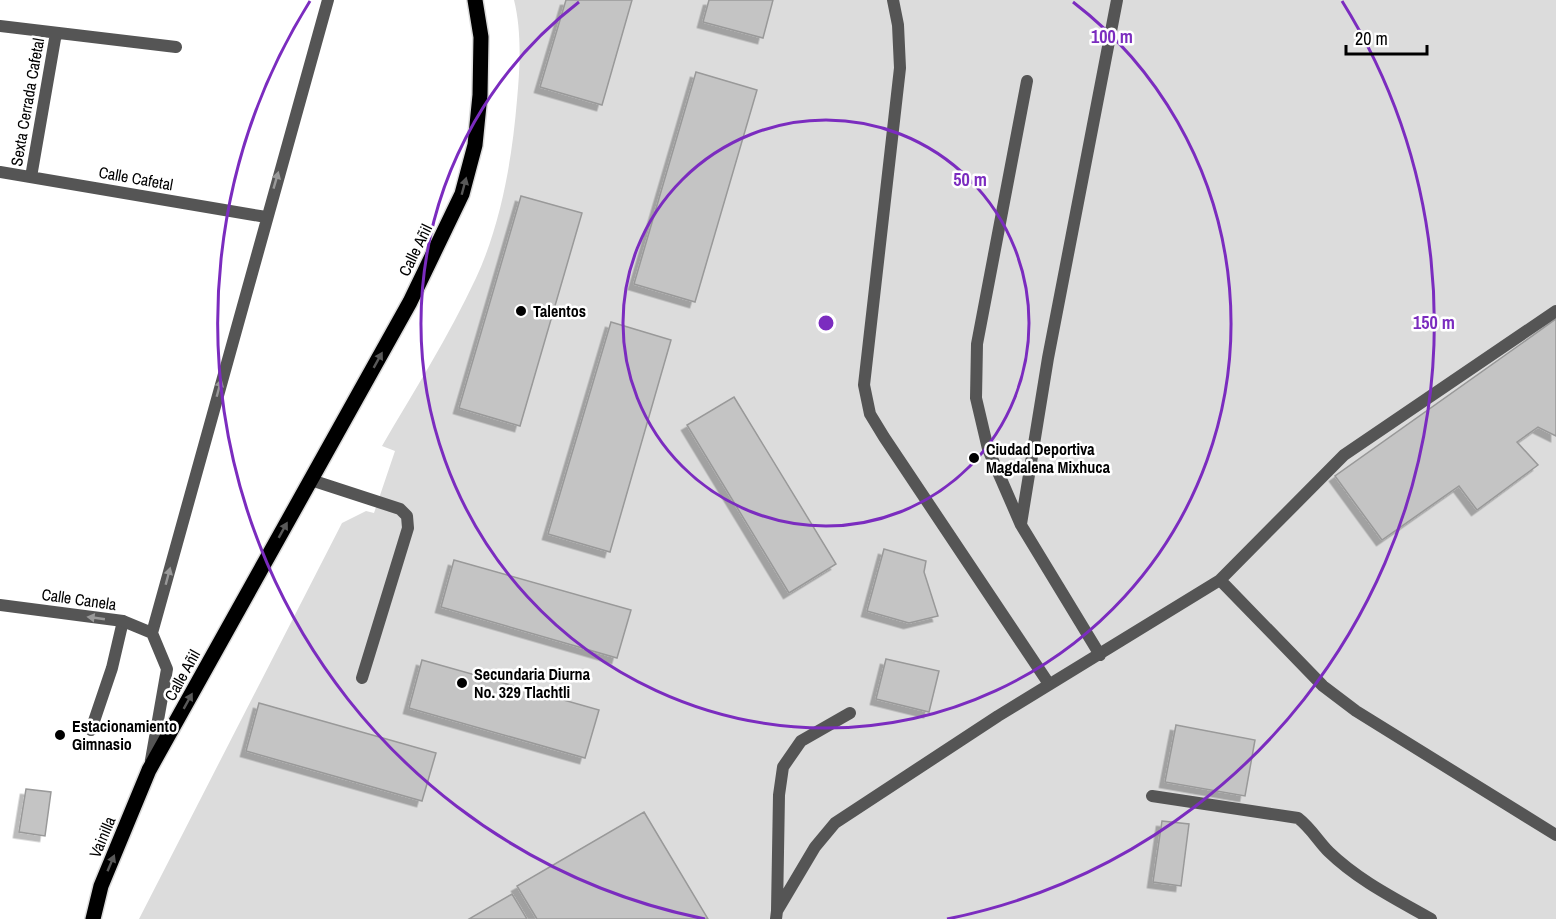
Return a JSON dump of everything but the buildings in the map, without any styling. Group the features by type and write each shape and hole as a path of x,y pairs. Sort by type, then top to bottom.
{"main road":[{"name":"Calle Añil","path":"149,770 410,302 462,194 475,145 480,95 481,37 475,0"},
{"name":"Vainilla","path":"93,919 101,886 149,770"}],"street":[{"path":"152,633 328,0"},
{"path":"893,0 898,25 900,68 864,385 866,401 884,437 1049,684"},
{"path":"1021,525 1048,358 1117,0"},
{"path":"0,26 176,47"},
{"name":"Sexta Cerrada Cafetal","path":"31,177 56,33"},
{"path":"1027,81 977,344 976,398 988,449 1021,525 1100,655"},
{"name":"Calle Cafetal","path":"0,172 266,217"},
{"path":"777,915 814,847 835,823 1049,684 1220,580 1344,455 1556,311"},
{"path":"311,480 400,509 407,516 408,528 362,678"},
{"path":"1220,580 1323,686 1348,705 1556,835"},
{"name":"Calle Canela","path":"0,605 123,621 152,633"},
{"path":"92,730 112,668 123,621"},
{"name":"Calle Añil","path":"149,770 167,669 152,633"},
{"path":"777,915 779,795 783,767 801,741 850,713"},
{"path":"1152,796 1298,818 1311,828 1328,852 1368,884 1431,919"}],"shaded area":[{"name":"Ciudad Deportiva Magdalena Mixhuca","path":"514,0 1556,0 1556,919 139,919 342,523 366,511 374,513 395,451 382,446 454,321 485,257 499,214 515,123 520,50"}],"place":[{"name":"Talentos","path":"521,311"},
{"name":"Ciudad Deportiva Magdalena Mixhuca","path":"974,458"},
{"name":"Secundaria Diurna No. 329 Tlachtli","path":"462,683"},
{"name":"Estacionamiento Gimnasio","path":"60,735"}]}
